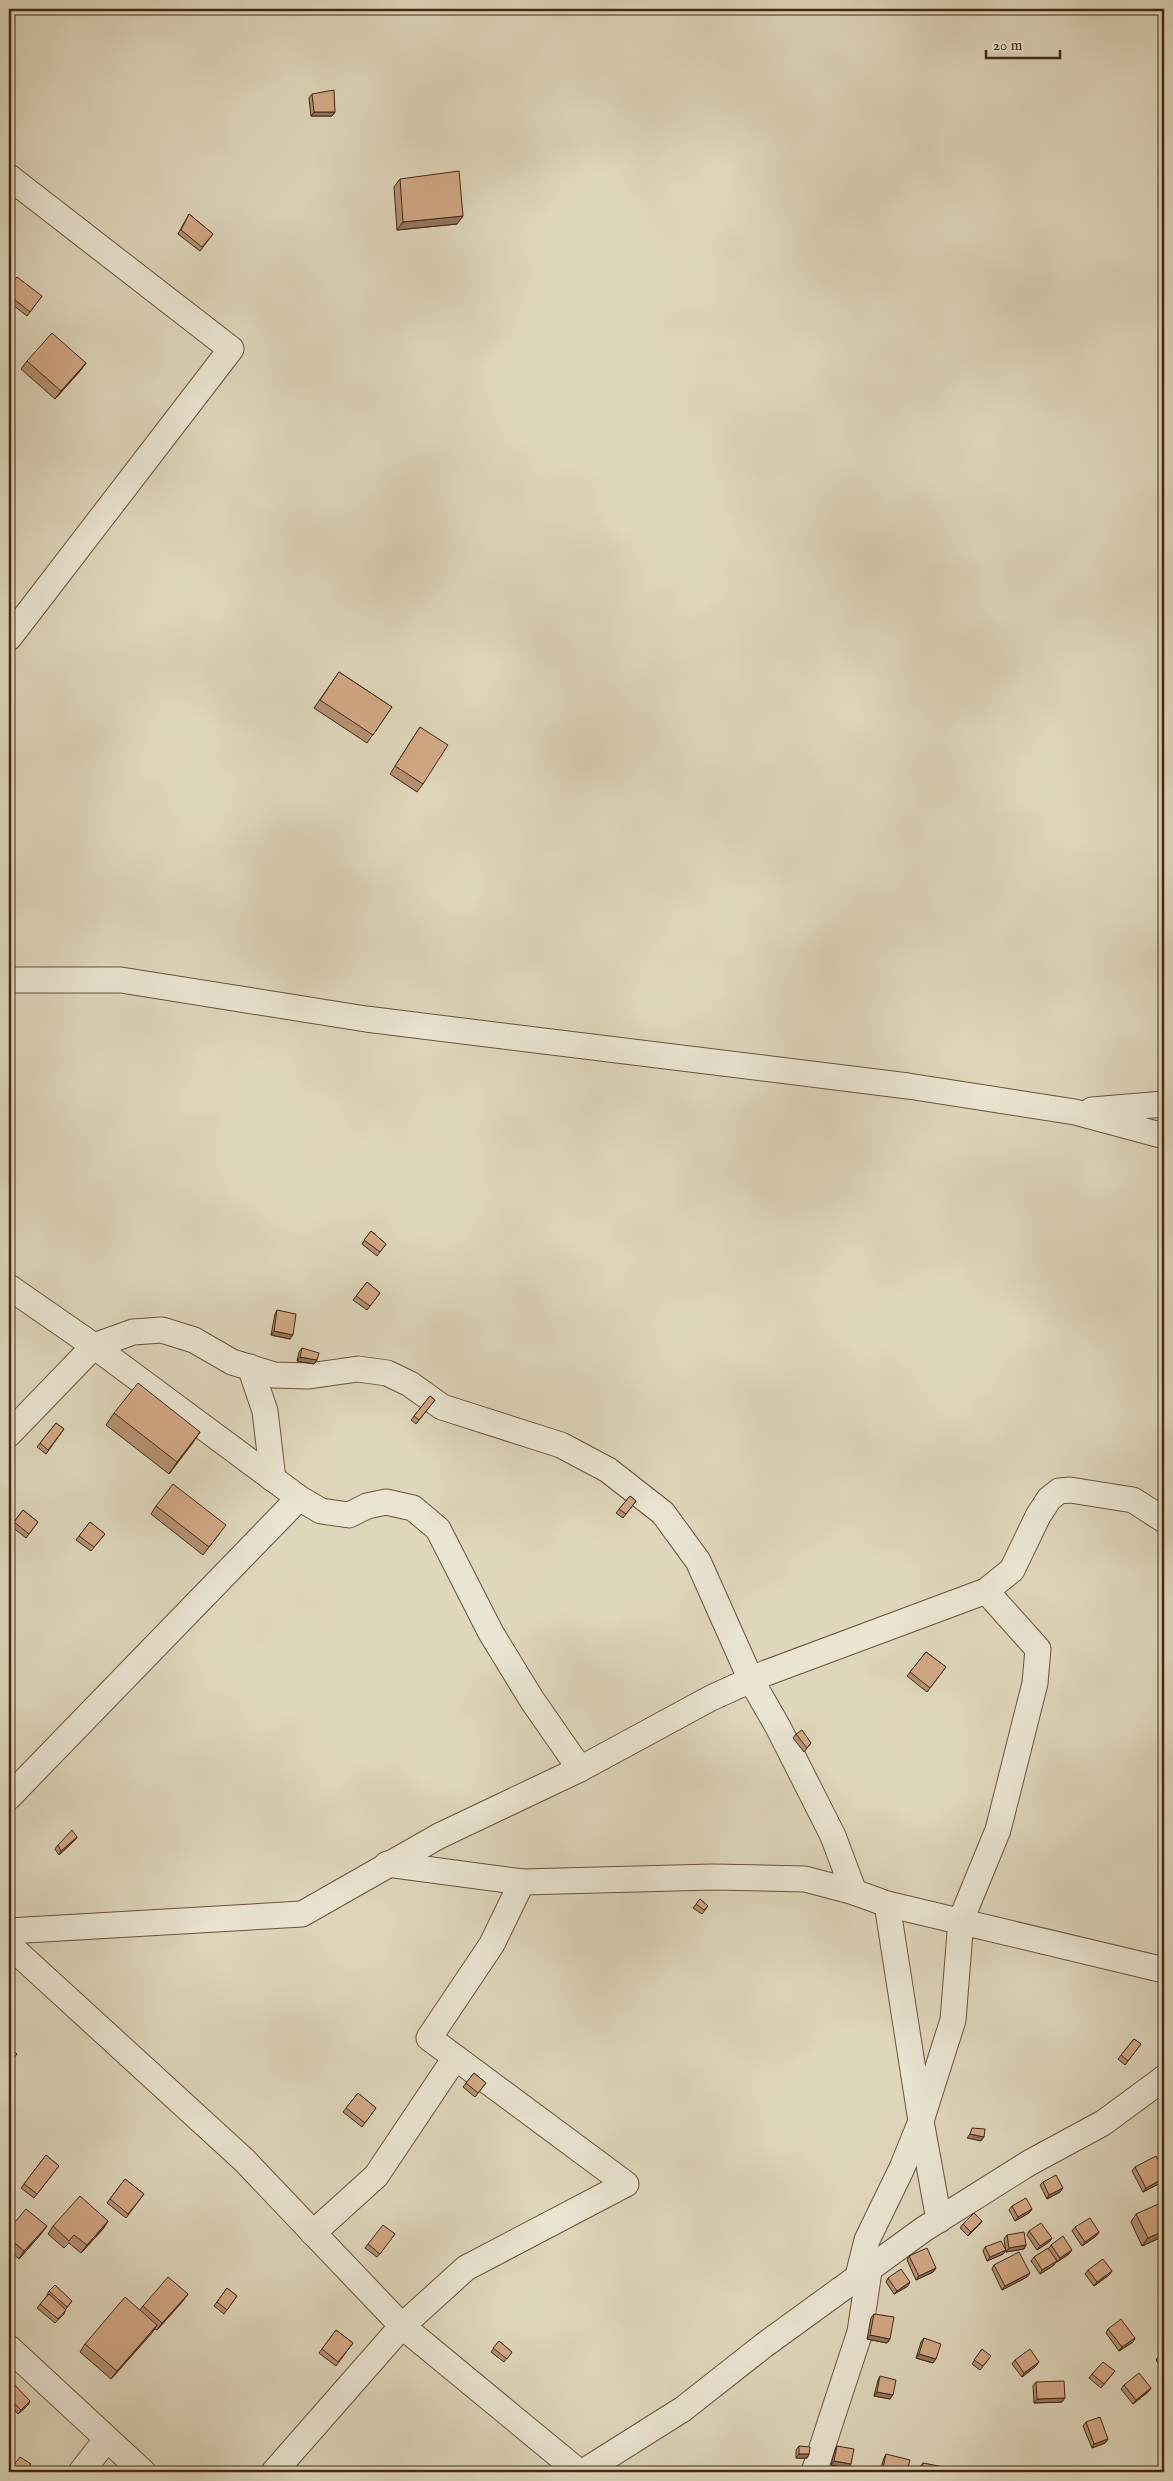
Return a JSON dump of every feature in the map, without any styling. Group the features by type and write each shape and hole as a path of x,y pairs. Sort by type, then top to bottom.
{"street":[{"path":"9,177 232,348 9,638"},
{"path":"9,980 120,980 366,1019 908,1086 1075,1112 1164,1136"},
{"path":"1075,1112 1164,1104"},
{"path":"9,1287 94,1346 298,1498 322,1511 349,1515 367,1506 386,1502 413,1508 438,1530 491,1632 532,1700 580,1769"},
{"path":"9,1434 94,1346 133,1332 162,1330 194,1340 232,1362 274,1375 309,1376 358,1369 386,1373 410,1384 442,1407 561,1445 608,1470 663,1513 698,1561 751,1680 778,1727 832,1836 854,1892"},
{"path":"250,1367 265,1411 272,1479"},
{"path":"9,1931 302,1914 439,1836 580,1769 711,1698 751,1680 986,1591 1012,1570 1038,1516 1049,1498 1059,1491 1070,1490 1133,1500 1164,1520"},
{"path":"9,1797 298,1498"},
{"path":"814,2472 860,2332 866,2240 902,2168 921,2121 953,2020 961,1920 998,1830 1035,1683 1038,1649 986,1591"},
{"path":"387,1864 522,1882 713,1877 805,1879 854,1892 887,1904 961,1920 1164,1970"},
{"path":"274,2472 402,2326 466,2268 626,2184 428,2038 492,1944 522,1882"},
{"path":"887,1904 921,2121 939,2220"},
{"path":"9,1945 244,2160 402,2326 579,2472"},
{"path":"313,2233 376,2176 456,2058"},
{"path":"583,2472 683,2410 763,2346 939,2220 1029,2163 1103,2123 1164,2078"},
{"path":"9,2348 143,2472"},
{"path":"80,2472 107,2439"}],"building":[{"path":"334,90 335,112 314,112 312,94"},
{"path":"459,171 463,216 403,222 400,179"},
{"path":"189,214 213,234 202,247 181,230"},
{"path":"17,277 42,296 30,312 9,295 9,287"},
{"path":"52,333 86,363 61,391 27,361"},
{"path":"339,672 392,707 373,735 320,700"},
{"path":"420,727 448,745 423,784 395,766"},
{"path":"371,1231 386,1244 380,1252 364,1240"},
{"path":"367,1282 380,1293 370,1306 356,1296"},
{"path":"277,1310 296,1314 293,1335 274,1331"},
{"path":"302,1348 319,1353 317,1360 300,1357"},
{"path":"138,1383 200,1432 177,1462 114,1413"},
{"path":"430,1396 435,1400 419,1420 414,1416"},
{"path":"56,1423 64,1429 48,1450 40,1443"},
{"path":"173,1484 226,1525 209,1547 156,1506"},
{"path":"630,1496 636,1501 626,1514 619,1509"},
{"path":"23,1510 38,1522 29,1534 14,1522"},
{"path":"90,1522 105,1534 94,1547 79,1536"},
{"path":"926,1652 946,1667 930,1688 910,1672"},
{"path":"802,1730 811,1743 807,1748 796,1734"},
{"path":"72,1830 77,1837 61,1851 58,1845"},
{"path":"700,1899 708,1906 704,1910 696,1904"},
{"path":"1134,2039 1141,2044 1128,2061 1121,2055"},
{"path":"9,2047 17,2054 9,2064"},
{"path":"474,2073 486,2083 478,2093 466,2083"},
{"path":"358,2093 376,2108 365,2123 346,2108"},
{"path":"972,2128 985,2129 984,2137 970,2134"},
{"path":"46,2155 59,2166 37,2194 24,2184"},
{"path":"1156,2156 1164,2171 1164,2178 1146,2188 1135,2167"},
{"path":"1056,2175 1063,2188 1049,2195 1043,2182"},
{"path":"125,2179 144,2194 128,2214 110,2199"},
{"path":"80,2196 108,2221 87,2245 74,2235 69,2241 53,2226"},
{"path":"1026,2198 1032,2209 1018,2217 1012,2206"},
{"path":"1163,2202 1164,2231 1148,2238 1136,2214"},
{"path":"26,2209 47,2226 24,2251 9,2238 9,2229"},
{"path":"974,2213 982,2221 971,2232 963,2224"},
{"path":"1090,2218 1099,2232 1085,2242 1075,2227"},
{"path":"1041,2223 1052,2238 1040,2246 1029,2231"},
{"path":"383,2225 395,2234 380,2254 368,2244"},
{"path":"1024,2232 1026,2245 1009,2248 1007,2235"},
{"path":"1063,2236 1072,2250 1060,2258 1051,2245"},
{"path":"1001,2241 1006,2250 990,2257 985,2247"},
{"path":"927,2248 936,2268 919,2276 909,2256"},
{"path":"1048,2248 1057,2261 1042,2270 1034,2257"},
{"path":"1019,2252 1030,2273 1005,2286 994,2265"},
{"path":"1103,2259 1112,2271 1097,2282 1088,2270"},
{"path":"901,2269 910,2282 897,2291 888,2278"},
{"path":"168,2277 188,2294 162,2323 143,2306"},
{"path":"55,2285 72,2301 67,2307 49,2291"},
{"path":"227,2288 237,2296 227,2310 217,2302"},
{"path":"49,2294 66,2310 58,2319 40,2304"},
{"path":"125,2297 157,2325 117,2371 85,2344"},
{"path":"874,2314 894,2317 890,2339 870,2335"},
{"path":"1121,2319 1135,2338 1122,2347 1108,2329"},
{"path":"336,2330 353,2343 338,2362 322,2349"},
{"path":"924,2338 941,2344 936,2359 919,2354"},
{"path":"499,2341 512,2352 507,2359 493,2348"},
{"path":"982,2349 991,2356 983,2366 974,2360"},
{"path":"1030,2349 1039,2362 1024,2373 1015,2360"},
{"path":"1164,2352 1164,2364 1159,2356"},
{"path":"1103,2362 1115,2371 1104,2384 1092,2374"},
{"path":"1139,2373 1151,2388 1136,2400 1124,2385"},
{"path":"880,2376 896,2380 893,2395 877,2392"},
{"path":"10,2380 30,2401 21,2410 9,2398"},
{"path":"1064,2381 1065,2398 1037,2399 1036,2382"},
{"path":"1100,2417 1108,2439 1094,2444 1086,2422"},
{"path":"799,2446 810,2447 809,2454 799,2454"},
{"path":"837,2446 854,2449 851,2464 834,2461"},
{"path":"886,2454 910,2460 907,2472 883,2468"},
{"path":"20,2457 31,2464 25,2472 10,2472 9,2471"},
{"path":"923,2463 944,2467 943,2472 921,2472"}]}
